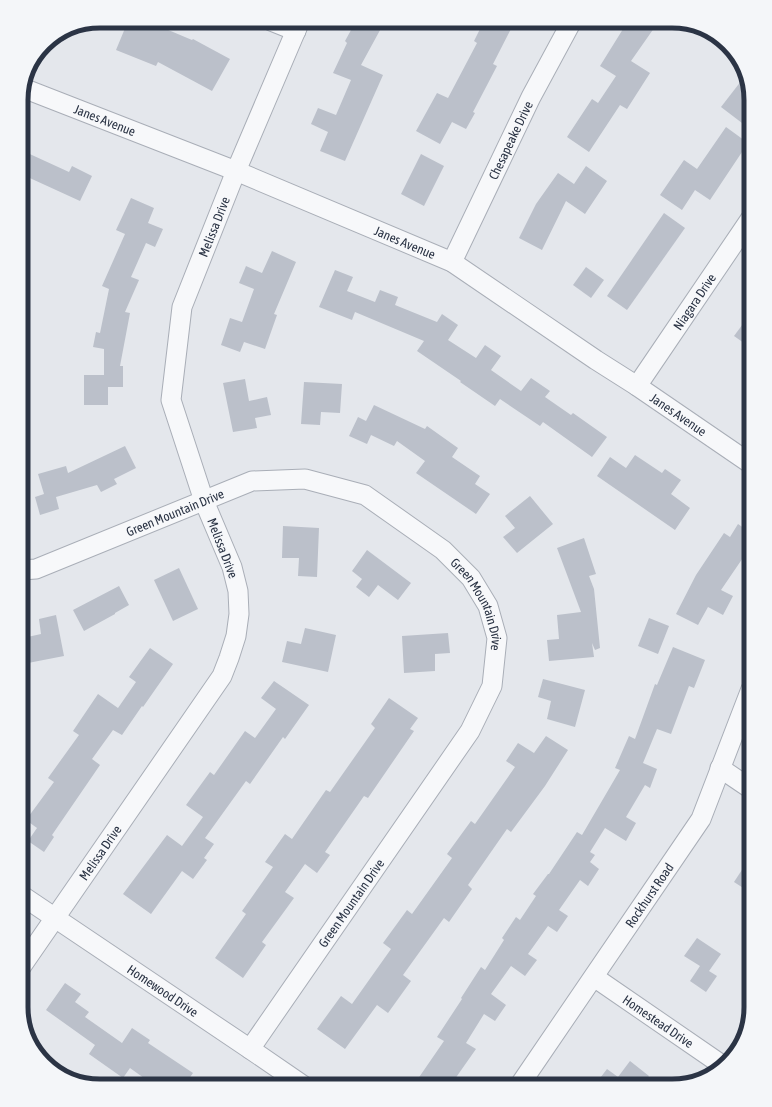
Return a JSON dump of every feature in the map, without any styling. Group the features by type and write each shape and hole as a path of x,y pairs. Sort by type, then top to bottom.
{"street":[{"name":"Melissa Drive","path":"28,957 222,676 236,636 239,614 238,591 232,567 204,501 172,400 182,307 236,171 297,28"},
{"name":"Chesapeake Drive","path":"452,262 532,97 568,28"},
{"name":"Janes Avenue","path":"29,90 236,171 452,262 744,459"},
{"name":"Niagara Drive","path":"637,386 744,228"},
{"name":"Green Mountain Drive","path":"28,570 36,569 252,481 305,480 365,495 442,550 472,578 488,606 497,638 492,686 470,731 250,1049"},
{"name":"Rockhurst Road","path":"524,1079 701,819 744,707"},
{"path":"720,768 744,784"},
{"name":"Homewood Drive","path":"28,900 294,1079"},
{"name":"Homestead Drive","path":"594,977 718,1062"}],"building":[{"path":"125,28 164,28 192,40 193,39 230,59 212,91 158,62 156,66 116,50"},
{"path":"352,28 381,28 361,65 383,75 345,161 320,151 328,132 311,124 318,108 336,115 351,80 333,73 347,43 345,41"},
{"path":"480,28 511,28 493,64 497,66 473,112 475,113 466,129 452,122 440,144 416,131 437,93 448,98 477,43 474,41"},
{"path":"624,28 654,28 631,61 650,73 627,109 620,105 589,152 567,137 592,99 598,103 616,76 600,66"},
{"path":"742,80 744,100 744,120 742,123 721,107"},
{"path":"726,127 744,140 744,149 710,200 695,190 682,210 660,195 684,160 697,169"},
{"path":"28,153 69,172 72,166 92,176 80,201 28,177"},
{"path":"421,154 444,166 424,206 401,194"},
{"path":"586,166 607,181 585,214 566,201 542,250 519,238 536,204 558,173 574,184"},
{"path":"131,198 154,208 148,223 163,229 155,247 146,243 131,277 139,280 125,312 130,313 120,366 123,366 123,387 108,387 108,405 84,405 84,375 104,375 104,349 93,347 96,332 100,333 109,289 102,286 125,234 116,230"},
{"path":"664,213 685,228 627,310 607,296"},
{"path":"272,251 296,262 274,314 277,315 265,349 244,342 240,352 221,345 230,318 242,322 254,289 239,283 246,266 262,273"},
{"path":"586,267 604,280 591,298 573,285"},
{"path":"335,270 353,277 347,291 375,302 380,290 398,297 395,305 437,322 442,314 458,325 448,340 476,358 485,345 501,356 491,370 521,391 531,378 550,391 545,397 571,415 573,413 607,437 592,457 543,422 540,426 500,399 495,406 460,382 461,381 417,351 424,341 355,312 352,320 319,307"},
{"path":"744,322 744,343 734,336"},
{"path":"245,379 249,401 267,397 271,415 255,418 257,428 233,432 223,383"},
{"path":"304,382 342,384 340,413 321,412 320,425 301,424"},
{"path":"374,405 425,429 427,426 458,448 452,457 480,476 475,484 490,494 476,514 416,473 425,461 397,441 394,446 371,435 367,444 349,436 358,417 366,421"},
{"path":"125,446 136,468 114,479 117,484 101,492 97,485 56,497 59,509 40,515 35,497 44,494 38,474 66,466 68,473"},
{"path":"635,455 662,473 665,469 681,480 671,494 690,508 675,530 597,476 610,457 626,468"},
{"path":"530,496 553,524 517,553 503,537 515,528 505,516"},
{"path":"738,524 744,528 744,556 721,590 733,596 723,615 708,607 698,625 676,614 696,575 724,533 730,537"},
{"path":"283,526 319,528 317,577 298,576 299,558 282,558"},
{"path":"584,538 596,574 589,576 594,589 600,648 595,650 592,643 594,657 549,661 547,640 559,639 557,615 581,612 557,548"},
{"path":"367,550 411,583 398,600 378,585 369,597 356,587 362,579 352,571"},
{"path":"179,568 198,609 173,621 154,580"},
{"path":"119,586 129,605 84,631 73,610"},
{"path":"56,615 64,656 28,663 28,637 41,634 39,619"},
{"path":"649,618 669,626 658,654 638,646"},
{"path":"305,628 336,635 328,672 282,662 287,641 301,644"},
{"path":"448,633 450,653 435,654 435,671 404,673 402,636"},
{"path":"673,647 705,660 694,688 689,686 671,734 657,729 643,763 657,769 650,788 645,785 626,817 636,823 626,841 605,828 590,852 595,855 590,862 599,869 588,886 580,880 559,910 568,916 557,932 548,926 528,954 537,960 525,976 511,966 491,994 506,1005 495,1021 484,1014 466,1043 476,1049 455,1079 418,1079 444,1041 437,1037 481,967 485,970 504,940 502,938 516,917 520,920 536,896 533,894 549,874 577,832 582,835 620,770 615,768 629,736 635,739 655,684 657,685"},
{"path":"150,648 173,664 122,735 113,730 92,759 100,765 52,835 54,837 44,852 28,841 37,828 28,821 28,817 54,782 48,778 79,735 73,731 98,694 118,708 136,682 129,677"},
{"path":"543,679 585,690 575,727 547,719 551,701 538,697"},
{"path":"274,681 309,705 285,739 283,737 250,784 246,781 205,838 214,844 204,858 207,860 193,879 182,871 151,914 123,894 167,835 182,846 203,817 186,805 210,772 214,775 245,731 255,738 276,709 261,698"},
{"path":"389,698 418,718 410,729 414,731 368,798 364,796 325,852 330,855 317,873 305,864 285,892 294,898 262,942 266,945 243,978 215,958 246,914 242,911 273,867 265,862 285,834 292,839 326,790 330,792 375,728 371,724"},
{"path":"546,736 568,750 545,786 511,832 507,829 468,885 472,889 449,922 444,918 403,975 411,981 388,1013 377,1005 345,1049 317,1029 341,996 352,1004 391,949 383,943 407,910 412,914 452,858 447,854 471,821 475,824 515,767 506,761 518,743 534,753"},
{"path":"744,867 744,888 734,882"},
{"path":"697,938 721,954 709,971 717,976 706,992 690,981 700,966 684,956"},
{"path":"65,983 81,994 75,1002 89,1012 85,1017 122,1043 132,1028 150,1040 148,1043 193,1073 189,1079 145,1079 130,1068 123,1078 89,1054 95,1045 46,1010"},
{"path":"630,1061 649,1076 647,1079 599,1079 607,1069 618,1077"}]}
